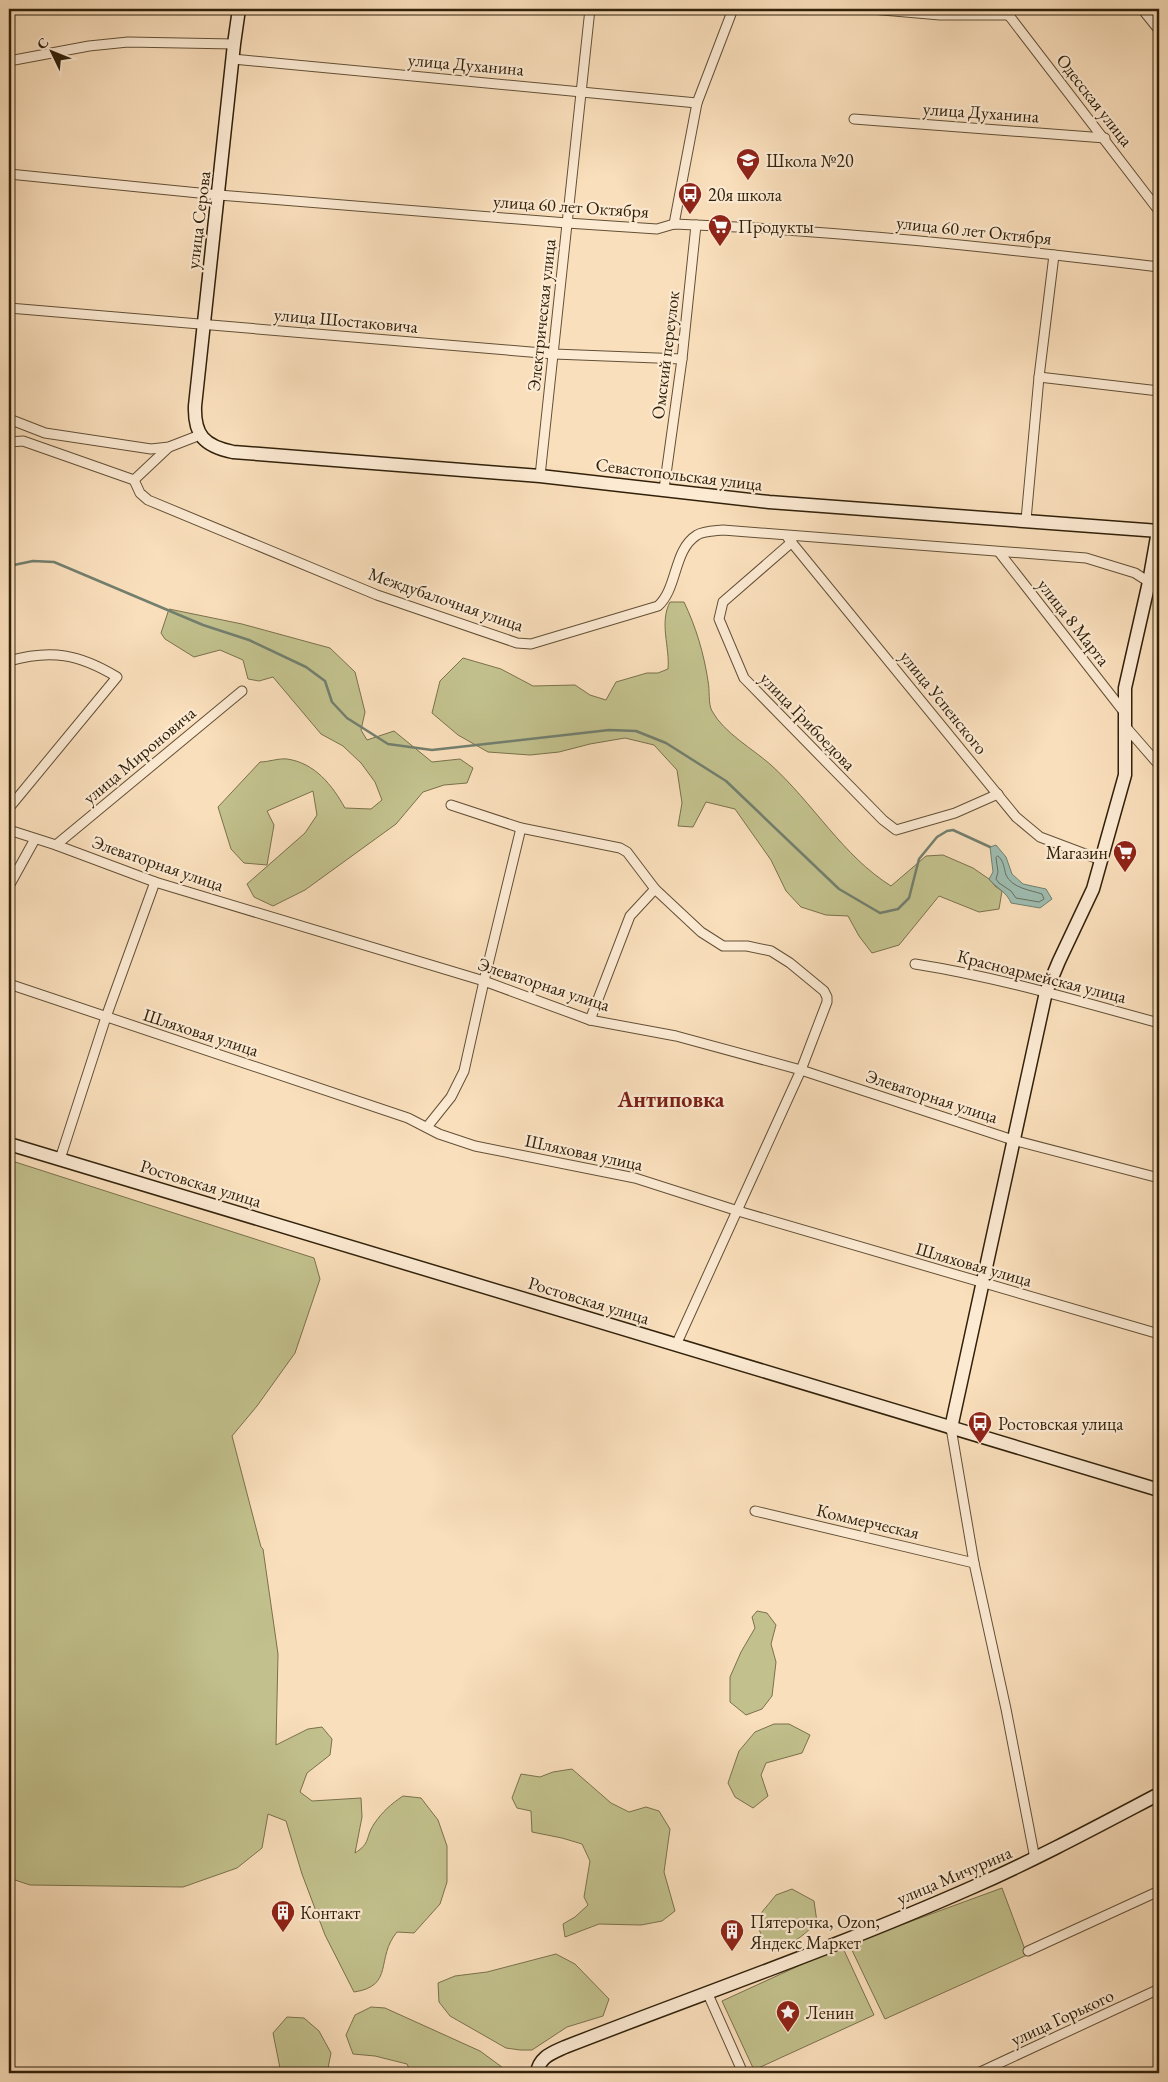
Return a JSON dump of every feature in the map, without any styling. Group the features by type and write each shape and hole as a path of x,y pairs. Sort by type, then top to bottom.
{"street":[{"name":"улица Серова","path":"200,434 196,423 195,406 239,9"},
{"name":"Электрическая улица","path":"540,476 590,9"},
{"path":"674,224 697,103 733,9"},
{"path":"871,9 940,15 1006,12"},
{"path":"1142,9 1159,30"},
{"name":"Одесская улица","path":"1006,12 1105,138 1159,211"},
{"path":"9,60 89,46 128,42 234,44"},
{"name":"улица Духанина","path":"232,59 697,103"},
{"name":"улица Духанина","path":"854,119 1105,138"},
{"name":"улица 60 лет Октября","path":"9,174 219,195 568,223 657,229 674,224 831,233 973,245 1159,267"},
{"name":"Омский переулок","path":"664,489 682,359 696,225"},
{"path":"1026,520 1039,378 1054,254"},
{"name":"улица Шостаковича","path":"9,308 554,354 682,359"},
{"path":"1039,378 1159,391"},
{"path":"9,419 45,433 151,449 169,447 200,434"},
{"name":"Севастопольская улица","path":"200,434 212,446 233,452 540,476 769,502 1159,531"},
{"path":"9,442 23,441 134,480 169,447"},
{"name":"Междубалочная улица","path":"134,480 140,493 148,500 359,587 517,643 531,644 658,606 669,590 684,550 697,535 707,531 723,530 784,534 1086,558 1154,581"},
{"path":"1035,1859 1006,1709 974,1563 951,1428 981,1283 1046,992 1058,961 1093,889 1125,775 1125,688 1154,581 1159,531"},
{"name":"улица Успенского","path":"784,534 1016,817 1040,837 1102,860"},
{"name":"улица Грибоедова","path":"792,542 723,602 719,619 744,678 883,820 896,830 955,813 998,794"},
{"name":"улица 8 Марта","path":"999,552 1124,712"},
{"path":"9,662 32,654 51,654 84,660 117,676 9,808"},
{"name":"улица Мироновича","path":"56,845 242,691"},
{"path":"1125,726 1159,765"},
{"path":"451,806 521,828 620,848 632,857 655,889 701,932 723,946 747,946 771,951 790,963 824,990 827,1002 801,1070 676,1345"},
{"path":"427,1127 452,1097 464,1071 521,828"},
{"name":"Элеваторная улица","path":"9,830 56,845 155,882 484,981 590,1020 676,1036 801,1070 1013,1140 1159,1178"},
{"path":"9,886 35,839"},
{"path":"60,1159 106,1017 155,882"},
{"path":"590,1020 630,916 655,889"},
{"name":"Красноармейская улица","path":"915,964 959,971 1046,992 1159,1023"},
{"name":"Шляховая улица","path":"9,984 408,1118 445,1136 475,1146 635,1178 738,1211 1159,1334"},
{"name":"Ростовская улица","path":"9,1144 1159,1490"},
{"name":"Коммерческая","path":"755,1511 974,1563"},
{"name":"улица Мичурина","path":"537,2070 548,2054 557,2050 844,1940 973,1888 1035,1859 1159,1794"},
{"path":"1028,1951 1159,1891"},
{"name":"улица Горького","path":"978,2073 1159,1989"},
{"path":"707,1992 743,2073"}],"shaded area":[{"path":"670,602 684,602 692,621 704,661 711,708 717,719 731,734 771,765 786,780 858,860 891,886 926,856 943,855 973,868 1002,891 999,909 979,912 939,896 899,945 872,953 859,936 848,916 826,915 801,907 786,891 771,860 735,809 706,802 693,827 678,826 682,803 677,770 654,745 625,738 559,752 530,755 488,752 458,735 432,713 440,681 463,658 501,669 533,686 575,685 590,695 606,700 616,682 668,669 665,618"},
{"path":"169,609 242,624 330,648 355,672 365,712 361,730 367,740 394,731 432,762 460,759 473,768 467,783 444,785 423,792 396,824 305,890 273,906 254,897 247,884 305,833 317,815 313,791 267,811 274,825 267,865 244,863 231,849 218,807 260,762 287,759 306,765 322,776 345,808 371,809 382,800 375,782 361,763 343,746 321,734 273,677 259,681 248,679 243,660 220,650 194,657 165,639 161,633"},
{"path":"9,1160 314,1258 320,1279 295,1353 257,1406 232,1436 263,1549 278,1654 276,1745 308,1729 322,1727 332,1739 330,1755 307,1773 300,1792 312,1801 361,1798 362,1817 355,1853 366,1843 371,1829 380,1816 403,1796 421,1798 438,1820 447,1846 447,1882 440,1904 414,1933 397,1932 387,1952 380,1977 375,1984 367,1989 354,1992 325,1935 302,1874 286,1821 268,1814 262,1848 237,1868 183,1887 30,1885 9,1878"},
{"path":"757,1611 767,1613 776,1625 771,1644 776,1662 772,1696 762,1709 746,1715 730,1702 730,1677 741,1652 755,1628 752,1617"},
{"path":"774,1724 789,1724 810,1735 802,1753 766,1763 761,1775 768,1796 753,1808 735,1797 728,1783 739,1751 755,1732"},
{"path":"572,1769 611,1803 629,1812 646,1807 659,1811 670,1829 664,1872 675,1911 662,1921 641,1925 599,1924 565,1937 563,1924 575,1917 588,1905 584,1897 590,1861 582,1844 532,1832 531,1811 517,1808 512,1798 521,1774 540,1777 553,1772"},
{"path":"1002,1888 1027,1955 885,2019 849,1944"},
{"path":"792,1889 814,1901 817,1922 791,1943 771,1947 763,1940 759,1929 762,1912 776,1895"},
{"path":"842,1946 874,2015 754,2070 722,2001"},
{"path":"556,1954 575,1964 609,1999 603,2016 567,2027 532,2050 506,2048 450,2016 439,2002 438,1983 455,1976 487,1972"},
{"path":"371,2007 385,2008 480,2051 510,2073 411,2073 407,2064 375,2056 353,2054 346,2035 355,2015"},
{"path":"287,2017 304,2018 319,2031 331,2053 327,2073 281,2073 273,2033"}],"water":[{"path":"996,845 1006,857 1012,874 1023,884 1046,889 1052,899 1040,908 1011,903 1007,896 989,879 993,872 990,847"}],"waterway":[{"path":"9,566 33,561 54,562 203,625 249,640 306,667 325,681 332,702 347,718 388,744 432,750 609,730 636,731 666,743 726,781 839,889 880,913 898,909 909,898 919,859 937,837 953,830 990,847"}],"place":[{"name":"Школа №20","path":"748,181"},
{"name":"20я школа","path":"690,215"},
{"name":"Продукты","path":"720,247"},
{"name":"Магазин","path":"1125,873"},
{"name":"Ростовская улица","path":"980,1444"},
{"name":"Контакт","path":"283,1933"},
{"name":"Пятерочка, Ozon, Яндекс Маркет","path":"732,1952"},
{"name":"Ленин","path":"788,2033"}],"district":[{"name":"Антиповка","path":"671,1099"}]}
